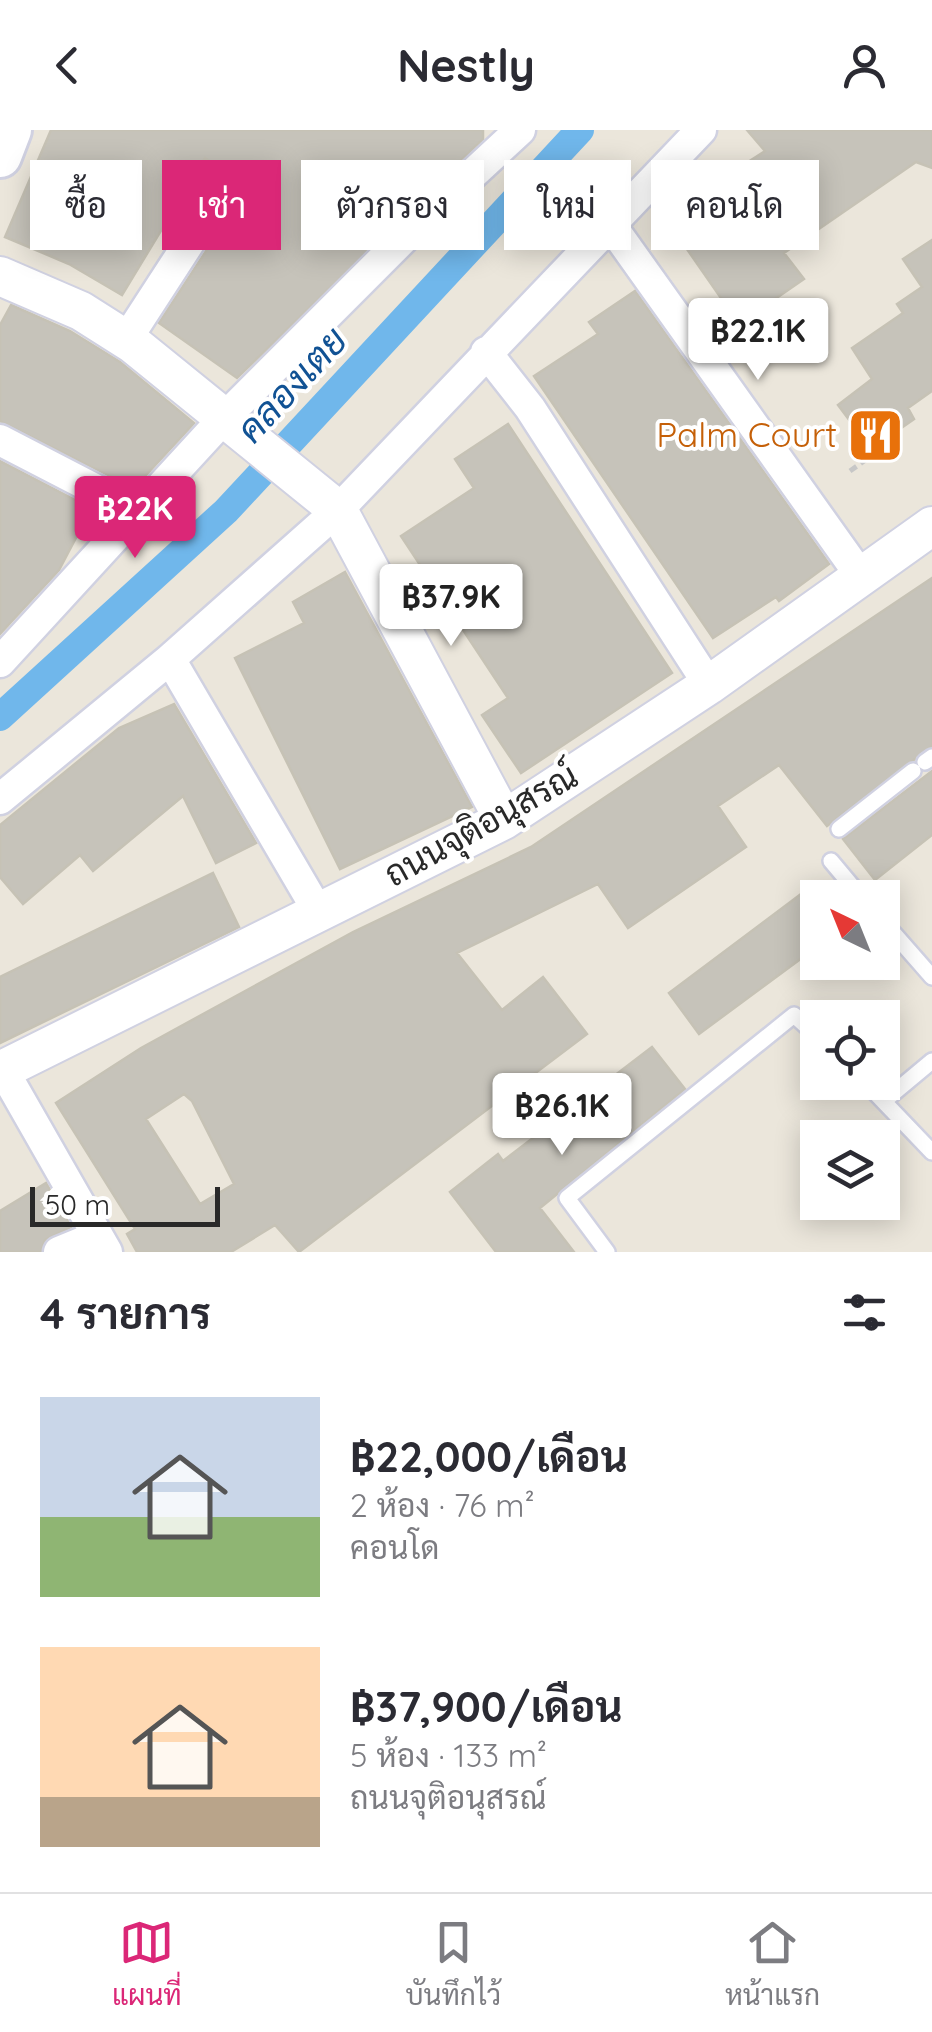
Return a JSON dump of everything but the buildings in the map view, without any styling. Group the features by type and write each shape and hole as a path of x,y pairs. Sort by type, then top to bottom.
{"main road":[{"path":"0,156 10,130"}],"street":[{"path":"0,662 226,417 410,232 520,130"},
{"path":"631,203 702,130"},
{"path":"126,340 184,250"},
{"path":"0,799 170,659 338,510 585,250"},
{"path":"629,250 860,575"},
{"path":"0,276 80,311 126,340 338,510 504,820"},
{"path":"486,352 530,408 709,685"},
{"path":"0,440 139,512"},
{"name":"ถนนจุติอนุสรณ์","path":"2,1070 504,820 709,685 932,526"},
{"path":"170,659 319,912"},
{"path":"2,1070 102,1244 59,1252"}],"lane":[{"path":"839,829 923,763"},
{"path":"831,861 847,880"},
{"path":"900,941 932,977"},
{"path":"607,1252 567,1198 794,1015 800,1020"},
{"path":"900,1087 932,1061"},
{"path":"884,1100 932,1152"}],"path":[{"path":"850,470 871,456"}],"waterway":[{"name":"คลองเตย","path":"0,717 226,511 580,130"}],"place":[{"name":"Palm Court","path":"876,435"}]}
